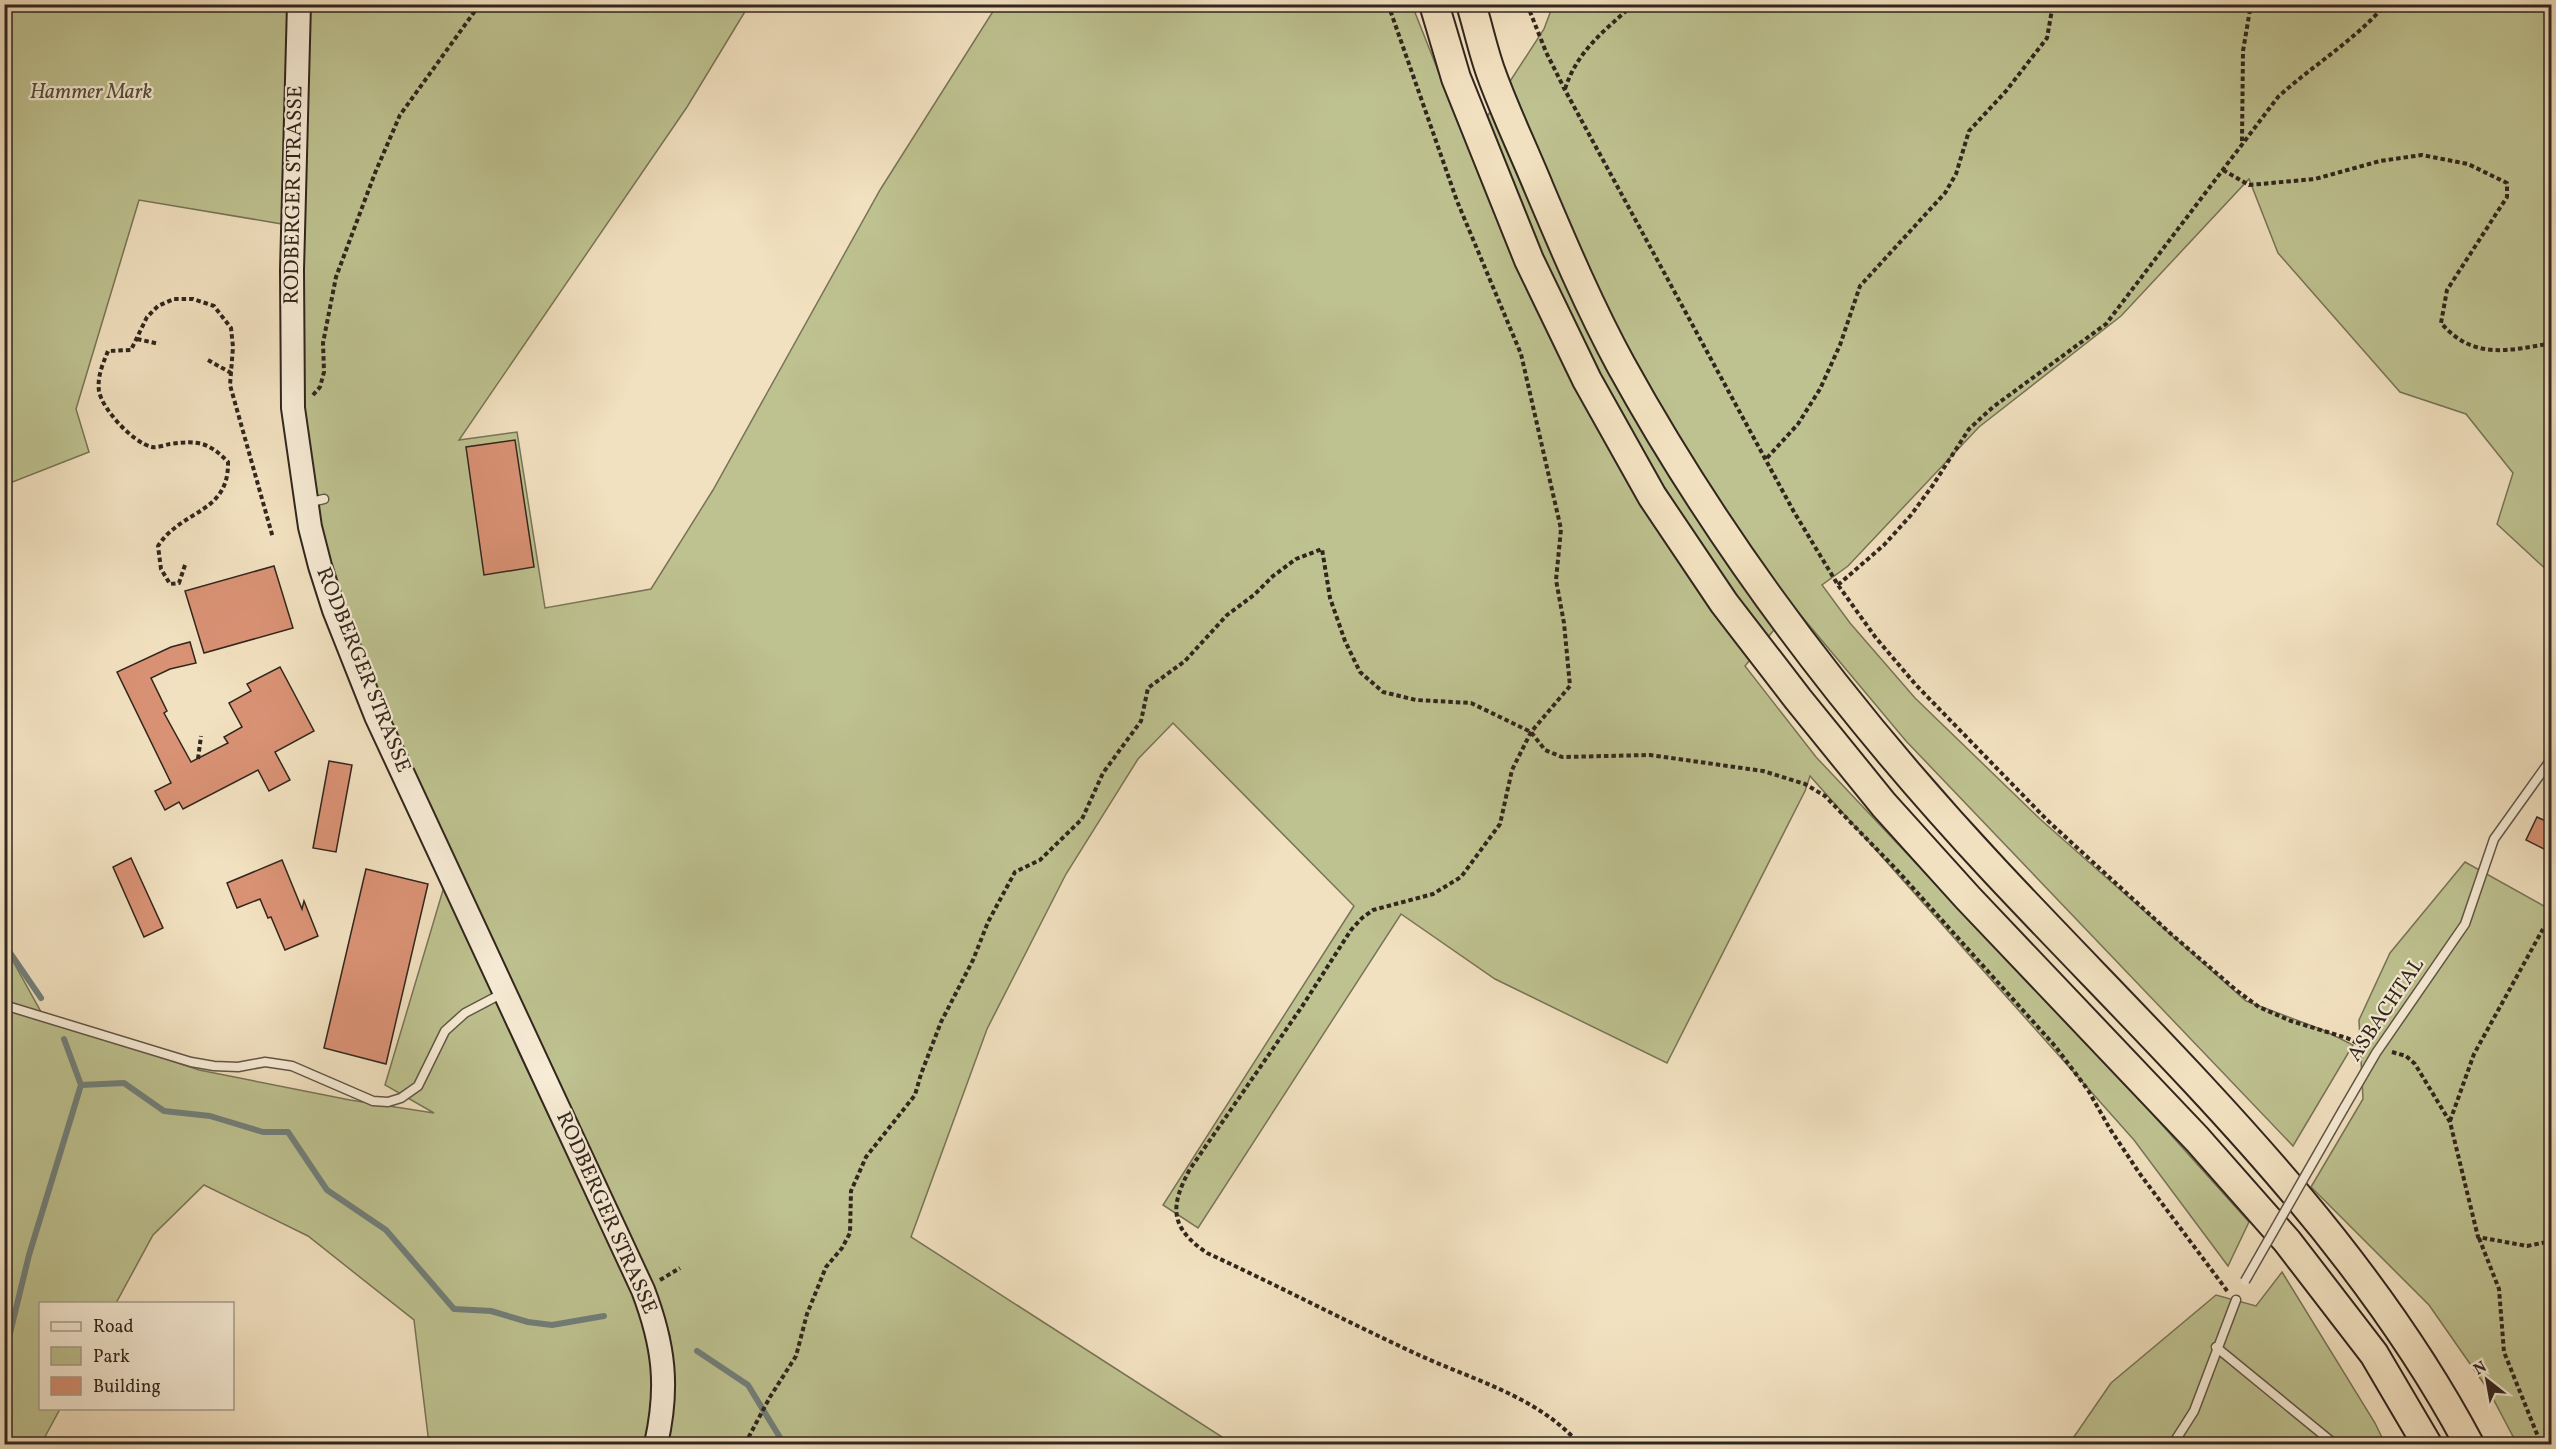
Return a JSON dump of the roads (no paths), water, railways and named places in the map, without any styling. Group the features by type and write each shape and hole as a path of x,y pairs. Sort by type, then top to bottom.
{"highway":[{"path":"1434,4 1456,78 1529,260 1582,370 1652,496 1724,603 1884,805 1976,907 2197,1139 2287,1241 2374,1354 2427,1444"},
{"path":"1472,4 1490,71 1563,245 1615,351 1688,478 1755,581 1829,679 1913,782 2229,1117 2320,1223 2404,1336 2469,1444"}],"street":[{"name":"RODBERGER STRASSE","path":"298,4 292,270 293,408 315,501 320,566 376,716 596,1187 652,1314 660,1343 664,1371 662,1418 656,1444"}],"lane":[{"name":"ASBACHTAL","path":"2245,1281 2376,1053 2465,924 2494,839 2552,758"},
{"path":"4,1005 191,1062 230,1067 265,1062 291,1066 373,1101 388,1102 401,1098 418,1086 445,1031 465,1012 504,992"},
{"path":"2173,1444 2194,1411 2216,1347 2236,1300"},
{"path":"2216,1347 2332,1442"}],"waterway":[{"path":"4,944 41,998"},
{"path":"4,1358 29,1255 81,1085 64,1039"},
{"path":"81,1085 124,1083 164,1111 210,1116 263,1132 288,1132 327,1190 386,1230 454,1309 491,1311 528,1322 552,1325 604,1316"},
{"path":"697,1351 748,1385 784,1444"}],"park label":[{"name":"Hammer Mark","path":"91,92"}]}
